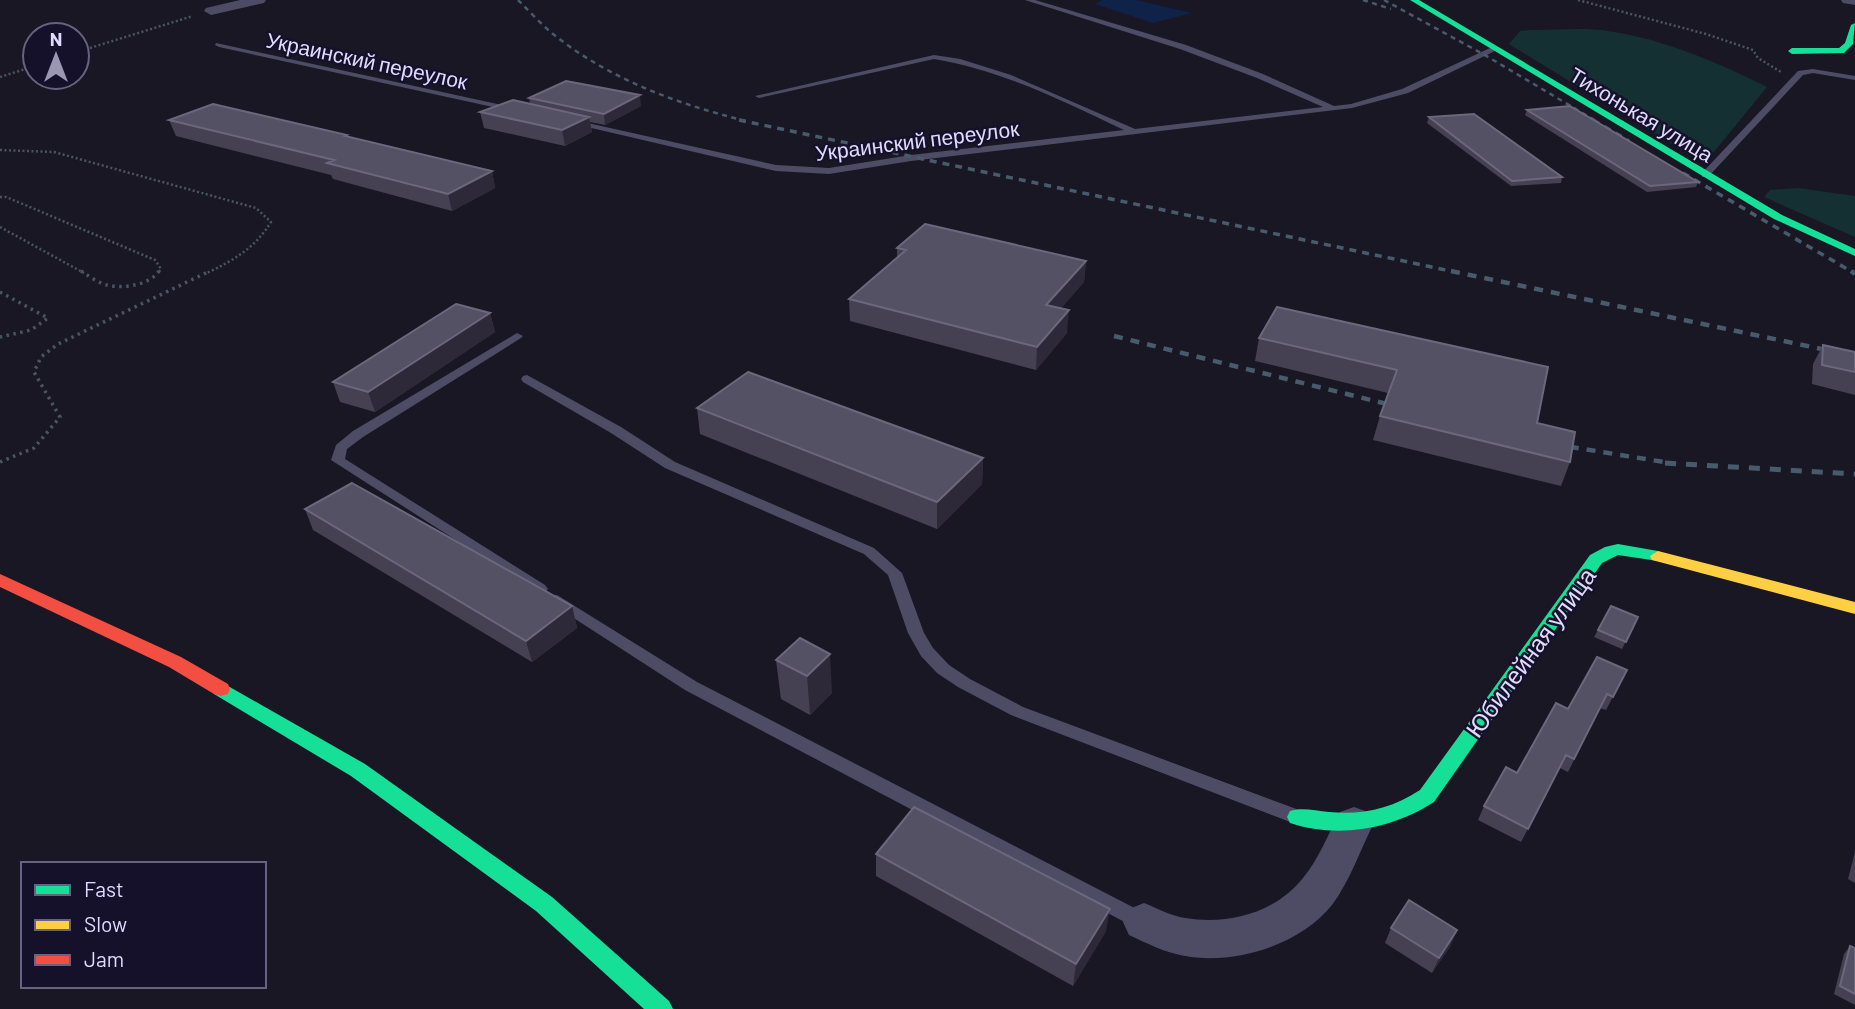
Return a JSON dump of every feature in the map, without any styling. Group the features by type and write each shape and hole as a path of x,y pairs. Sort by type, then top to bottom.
{"street":[{"path":"211,11 259,0"},
{"name":"Тихонькая улица","path":"1414,0 1493,50 1778,217 1855,251"},
{"path":"1848,0 1855,1"},
{"path":"1792,51 1841,51 1849,44 1855,25"},
{"name":"Юбилейная улица","path":"1297,817 1330,823 1354,823 1399,815 1415,807 1427,796 1596,559 1604,552 1630,550 1855,608"},
{"path":"0,580 175,662 358,770 544,904 661,1009"},
{"path":"1144,922 1183,937 1210,939 1267,929 1303,907 1318,891 1354,823"}],"lane":[{"path":"1028,0 1184,47 1260,76 1333,109"},
{"name":"Украинский переулок","path":"219,45 531,114"},
{"name":"Украинский переулок","path":"559,120 776,168 811,171 1333,109 1370,102 1405,91 1493,50"},
{"path":"760,96 934,57 958,60 1082,107 1133,132"},
{"path":"1705,175 1801,73 1813,71 1855,78"},
{"path":"517,336 358,434 341,448 338,460 691,687 1144,922"},
{"path":"527,379 631,439 670,465 869,551 895,573 916,633 927,652 943,669 964,683 1017,711 1297,817"}],"path":[{"path":"1578,0 1706,34 1753,50 1765,63 1794,79"},
{"path":"91,48 211,11"},
{"path":"0,77 21,70"},
{"path":"0,150 54,152 256,208 271,222 260,240 234,260 58,344 41,358 34,372 61,417 34,448 0,462"},
{"path":"0,197 6,197 155,260 161,269 154,279 129,286 106,285 0,228"},
{"path":"0,292 48,318 31,330 0,337"}],"green space":[{"path":"1599,30 1629,35 1709,60 1767,87 1704,164 1509,44 1520,31"},
{"path":"1798,188 1855,196 1855,237 1764,197 1770,190"}],"water":[{"path":"1102,0 1136,0 1192,13 1153,23 1095,4"}],"building":[{"path":"566,81 640,95 604,114 529,98"},
{"path":"513,100 589,117 562,130 480,112"},
{"path":"213,104 492,171 448,194 327,163 334,160 169,120"},
{"path":"1570,106 1698,182 1650,186 1527,110"},
{"path":"1474,114 1562,177 1512,181 1429,117"},
{"path":"925,224 1086,261 1046,305 1069,310 1037,347 849,299 906,250 897,248"},
{"path":"456,304 490,313 368,392 333,382"},
{"path":"1277,307 1548,367 1537,423 1575,432 1570,462 1380,416 1397,370 1259,338"},
{"path":"1823,345 1855,352 1855,372 1822,365"},
{"path":"748,372 983,458 937,502 697,408"},
{"path":"352,483 572,606 526,641 305,509"},
{"path":"1611,606 1638,617 1626,642 1598,630"},
{"path":"800,638 830,654 807,676 776,660"},
{"path":"1597,657 1627,670 1613,697 1607,694 1574,759 1566,755 1528,829 1484,806 1506,767 1517,773 1556,703 1568,709"},
{"path":"914,807 1110,909 1076,964 876,854"},
{"path":"1409,900 1457,930 1439,958 1391,928"},
{"path":"1850,946 1855,948 1855,994 1840,986"}],"railway":[{"path":"518,0 553,34 620,77 669,98 746,121"},
{"path":"1363,0 1391,9"},
{"path":"1384,0 1483,54 1596,121"},
{"path":"739,120 1460,273"},
{"path":"1593,120 1629,141"},
{"path":"1683,173 1852,272"},
{"path":"1451,271 1855,356"},
{"path":"1114,336 1403,408"},
{"path":"1553,444 1673,463"},
{"path":"1665,463 1673,463"},
{"path":"1673,463 1855,474"}],"traffic: fast":[{"path":"1414,0 1778,217 1855,253"},
{"path":"1792,51 1841,51 1849,44 1855,25"},
{"path":"1297,817 1365,821 1397,813 1427,796 1596,559 1618,550 1658,556"},
{"path":"221,689 358,770 544,904 661,1009"}],"traffic: slow":[{"path":"1658,556 1855,608"}],"traffic: jam":[{"path":"0,580 175,662 221,689"}]}
